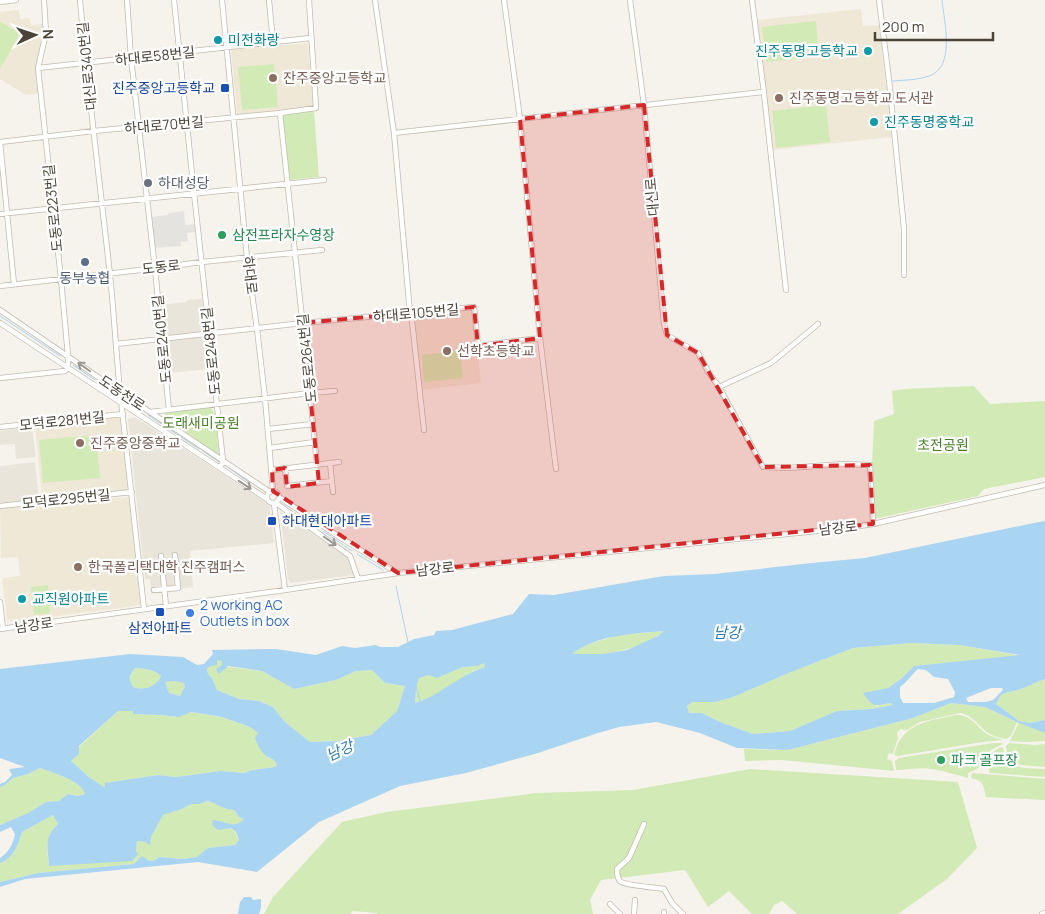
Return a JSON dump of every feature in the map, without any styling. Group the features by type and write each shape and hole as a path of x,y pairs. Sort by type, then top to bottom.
{"street":[{"path":"0,2 16,0"},
{"name":"도동로223번길","path":"44,0 46,34 38,68 61,279 68,368"},
{"name":"대신로340번길","path":"80,0 85,63 110,274 120,392 144,610"},
{"name":"도동로240번길","path":"126,0 169,410"},
{"name":"도동로248번길","path":"174,0 223,461"},
{"name":"하대로","path":"222,0 248,258 265,398 272,470 272,491"},
{"path":"269,0 273,42"},
{"path":"309,0 310,38"},
{"path":"375,0 394,134 410,313 424,430"},
{"path":"504,0 520,119 540,338 556,469"},
{"name":"대신로","path":"630,0 644,105 664,324 667,335 698,353 709,373 720,387"},
{"path":"752,0 786,290"},
{"path":"879,0 904,229 904,275"},
{"name":"하대로58번길","path":"38,68 310,38"},
{"name":"하대로70번길","path":"0,142 316,108 310,38"},
{"path":"394,134 763,92"},
{"name":"도동로264번길","path":"280,113 317,465"},
{"path":"0,142 14,284"},
{"path":"0,214 324,180"},
{"name":"도동로","path":"0,286 322,250"},
{"name":"하대로105번길","path":"116,344 474,307 478,346 540,338"},
{"name":"도동천로","path":"0,310 223,461 272,491"},
{"name":"도동천로","path":"0,323 267,499"},
{"path":"720,387 771,363 818,324"},
{"path":"0,378 65,371 68,368"},
{"name":"남강로","path":"720,387 764,467 789,468 843,464 870,465 873,524"},
{"path":"150,412 334,391"},
{"path":"133,411 133,405 137,403"},
{"name":"모덕로281번길","path":"0,427 123,414"},
{"path":"268,429 313,424"},
{"path":"270,448 315,442"},
{"path":"196,452 201,450 200,445"},
{"path":"220,468 223,461"},
{"path":"272,470 339,462"},
{"path":"330,463 332,492"},
{"path":"285,468 287,486 332,481"},
{"name":"남강로","path":"2,629 285,590 398,572 846,528 873,524 1045,485"},
{"path":"358,579 352,558 347,553 275,503 270,503 267,495 272,491 278,494 279,497 398,572"},
{"name":"모덕로295번길","path":"0,506 132,492"},
{"path":"279,497 275,503 285,590"},
{"path":"347,553 355,552 353,545"},
{"path":"154,590 178,588 175,555"},
{"path":"161,556 166,606"},
{"path":"0,602 2,629"},
{"path":"644,824 629,858 617,869 618,879 628,884 664,888 672,903 683,914"},
{"path":"634,900 634,914"},
{"path":"610,904 620,914"}],"highlighted area":[{"path":"644,105 667,335 698,353 763,467 870,465 873,524 398,573 273,491 272,470 285,468 287,487 319,483 303,323 474,307 478,346 540,338 520,119"}],"shaded area":[{"path":"861,9 863,26 879,25 892,137 772,150 757,20"},
{"path":"19,10 20,19 30,18 31,25 43,24 44,34 36,68 38,92 36,94 26,95 0,79 0,12"},
{"name":"잔주중앙고등학교","path":"308,43 314,106 237,115 231,49"},
{"path":"184,211 185,225 196,224 197,232 187,233 188,241 181,242 181,246 154,248 151,217"},
{"path":"202,299 205,330 203,332 165,337 161,305"},
{"name":"선학초등학교","path":"473,309 481,383 421,390 414,320 418,315"},
{"path":"207,338 210,369 168,373 165,345 168,341"},
{"name":"진주중앙중학교","path":"122,417 128,488 125,490 42,499 35,425"},
{"name":"하대현대아파트","path":"135,417 266,502 270,507 274,543 190,551 193,587 180,589 179,591 151,594 150,579 145,579 128,419"},
{"path":"32,427 36,457 16,459 15,444 0,445 0,431"},
{"path":"35,462 39,500 0,504 0,466"},
{"name":"한국폴리택대학 진주캠퍼스","path":"129,497 142,605 12,622 7,619 2,578 20,576 18,557 1,558 0,508"},
{"path":"280,511 349,559 354,575 291,583 288,579"}],"green space":[{"path":"816,21 819,56 766,62 762,27"},
{"path":"0,22 20,33 0,69"},
{"path":"274,64 278,107 242,110 238,67"},
{"path":"826,105 830,142 776,148 772,111"},
{"path":"314,111 319,177 289,180 284,115"},
{"path":"460,351 463,378 424,382 422,355"},
{"name":"초전공원","path":"974,386 990,404 1045,401 1045,477 984,489 978,496 874,519 872,465 874,421 894,414 892,391"},
{"name":"도래새미공원","path":"210,407 215,414 219,455 164,417 165,413"},
{"path":"96,435 100,478 43,483 39,440"},
{"path":"48,585 50,613 34,615 31,587"},
{"path":"665,631 644,643 611,653 572,654 586,645 618,635"},
{"path":"912,643 959,645 1023,656 914,666 888,688 875,706 891,703 893,705 871,709 837,711 790,731 753,734 702,713 689,713 687,706 692,702 715,702 733,697 853,648"},
{"path":"217,659 222,661 221,666 262,671 294,689 336,680 356,671 372,670 385,683 405,686 397,711 371,735 337,741 310,742 284,721 273,707 259,701 239,699 217,690 207,669"},
{"path":"484,663 485,667 473,671 436,695 415,703 419,678 429,675 437,678 463,667 478,666"},
{"path":"135,668 153,671 161,676 156,683 149,687 141,689 133,687 130,677"},
{"path":"1045,679 1045,720 1030,723 1019,721 996,704 1000,696 1005,693 1021,689"},
{"path":"175,681 183,683 185,686 180,696 169,693 165,682"},
{"path":"951,703 985,707 1017,722 1011,736 1006,739 990,734 969,716 960,713 920,722 907,730 901,729 897,732 898,738 893,754 889,753 887,759 892,761 894,771 782,760 745,761 744,749 788,750 913,718"},
{"path":"118,711 134,711 133,714 178,717 190,712 222,717 250,727 258,733 268,758 274,760 277,765 244,773 221,771 176,777 158,775 105,783 106,789 71,761 79,754 79,747"},
{"path":"956,715 966,717 987,734 1003,740 898,756 894,755 901,739 913,727"},
{"path":"1019,722 1045,733 1045,741 1010,741"},
{"name":"파크 골프장","path":"993,743 1003,744 991,750 985,762 977,769 968,773 968,778 928,768 896,770 895,761 899,758"},
{"name":"파크 골프장","path":"1009,743 1045,744 1045,767 1021,765 1015,762 1008,753 1006,746"},
{"name":"파크 골프장","path":"1001,747 1010,763 1024,768 1045,769 1045,777 990,773 988,761 991,755"},
{"path":"40,768 72,781 85,794 78,796 68,794 59,801 46,802 28,813 0,825 0,787 13,778"},
{"path":"750,769 958,782 977,848 947,879 898,914 797,914 782,901 774,905 769,914 752,914 729,891 708,907 685,870 601,880 590,900 593,914 377,914 353,911 350,914 264,914 273,897 342,822 386,812 537,793 633,790"},
{"path":"972,773 1045,779 1045,800 986,797 983,785 980,781 971,778"},
{"path":"208,801 234,810 239,817 244,819 238,824 228,824 218,820 231,827 235,832 239,840 235,845 208,848 198,857 183,859 159,857 155,860 134,864 38,873 0,882 0,863 12,854 22,832 53,815 58,824 48,838 49,866 136,851 137,841 145,842 151,837 163,815 191,804"}],"water":[{"name":"남강","path":"1045,521 1045,679 1021,689 1005,693 1000,696 996,704 1019,721 1030,723 1045,720 1045,733 985,707 951,703 913,718 788,750 737,748 700,733 656,722 619,727 538,753 466,773 400,786 319,822 257,872 198,862 25,879 0,887 0,882 38,873 134,864 142,856 149,861 159,857 183,859 197,857 208,848 235,845 239,840 236,832 231,828 218,830 213,826 212,820 237,824 244,819 239,817 234,810 208,801 191,804 163,815 151,837 150,845 137,841 136,851 138,854 132,861 49,866 48,838 58,824 53,815 22,832 12,854 0,863 0,858 10,848 15,834 11,827 0,832 0,825 28,813 46,802 59,801 68,794 78,796 85,794 72,781 40,768 13,778 0,787 0,784 12,775 9,769 25,767 0,758 0,669 130,654 183,657 197,665 204,664 213,654 212,650 276,649 316,655 342,646 355,648 376,645 380,647 398,647 414,639 434,635 436,631 452,630 513,614 529,594 554,595 664,576 714,574 865,558","holes":["664,631 658,636 627,650 603,654 572,654 593,642 616,636","912,643 959,645 1020,655 914,666 888,688 863,693 874,705 891,703 893,705 871,709 837,711 790,731 753,734 702,713 689,713 687,706 692,702 715,702 733,697 853,648","217,660 222,661 221,666 216,669 219,674 228,666 262,671 294,689 336,680 356,671 372,670 385,683 405,686 397,711 371,735 337,741 310,742 284,721 273,707 259,701 239,699 217,690 207,669 210,666 217,665","484,663 485,667 415,703 419,678 429,675 437,678 463,667 478,666","135,668 142,668 153,671 161,676 153,685 141,689 133,687 130,679 131,673","918,669 926,670 934,677 948,679 955,692 954,697 934,703 903,703 900,697 900,687","175,681 183,683 185,686 180,696 169,693 165,682","991,688 1002,688 1003,690 993,700 968,702 966,698","118,711 133,711 133,714 179,717 191,712 222,717 250,727 258,733 255,738 262,752 274,760 277,765 244,773 221,771 176,777 158,775 105,783 105,788 71,761 79,754 79,746"]},
{"path":"244,897 251,897 253,900 261,899 259,914 238,914 240,902"}],"waterway":[{"path":"893,81 929,76 937,71 943,63 946,54 946,31 942,0"},
{"path":"0,316 60,356"},
{"path":"73,365 95,380"},
{"path":"148,415 199,449"},
{"path":"203,451 219,462"},
{"path":"225,465 250,483"},
{"path":"323,531 352,551"},
{"path":"357,554 383,570"},
{"path":"396,586 408,642"},
{"path":"416,685 420,701"}],"place":[{"name":"미전화랑","path":"218,40"},
{"name":"진주동명고등학교","path":"868,51"},
{"name":"잔주중앙고등학교","path":"273,78"},
{"name":"진주중앙고등학교","path":"225,88"},
{"name":"진주동명고등학교 도서관","path":"779,98"},
{"name":"진주동명중학교","path":"874,122"},
{"name":"하대성당","path":"148,183"},
{"name":"삼전프라자수영장","path":"222,235"},
{"name":"동부농협","path":"85,262"},
{"name":"선학초등학교","path":"447,351"},
{"name":"진주중앙중학교","path":"80,443"},
{"name":"하대현대아파트","path":"272,521"},
{"name":"한국폴리택대학 진주캠퍼스","path":"78,567"},
{"name":"교직원아파트","path":"22,599"},
{"name":"삼전아파트","path":"160,612"},
{"name":"2 working AC Outlets in box","path":"190,613"},
{"name":"파크 골프장","path":"941,760"}]}
